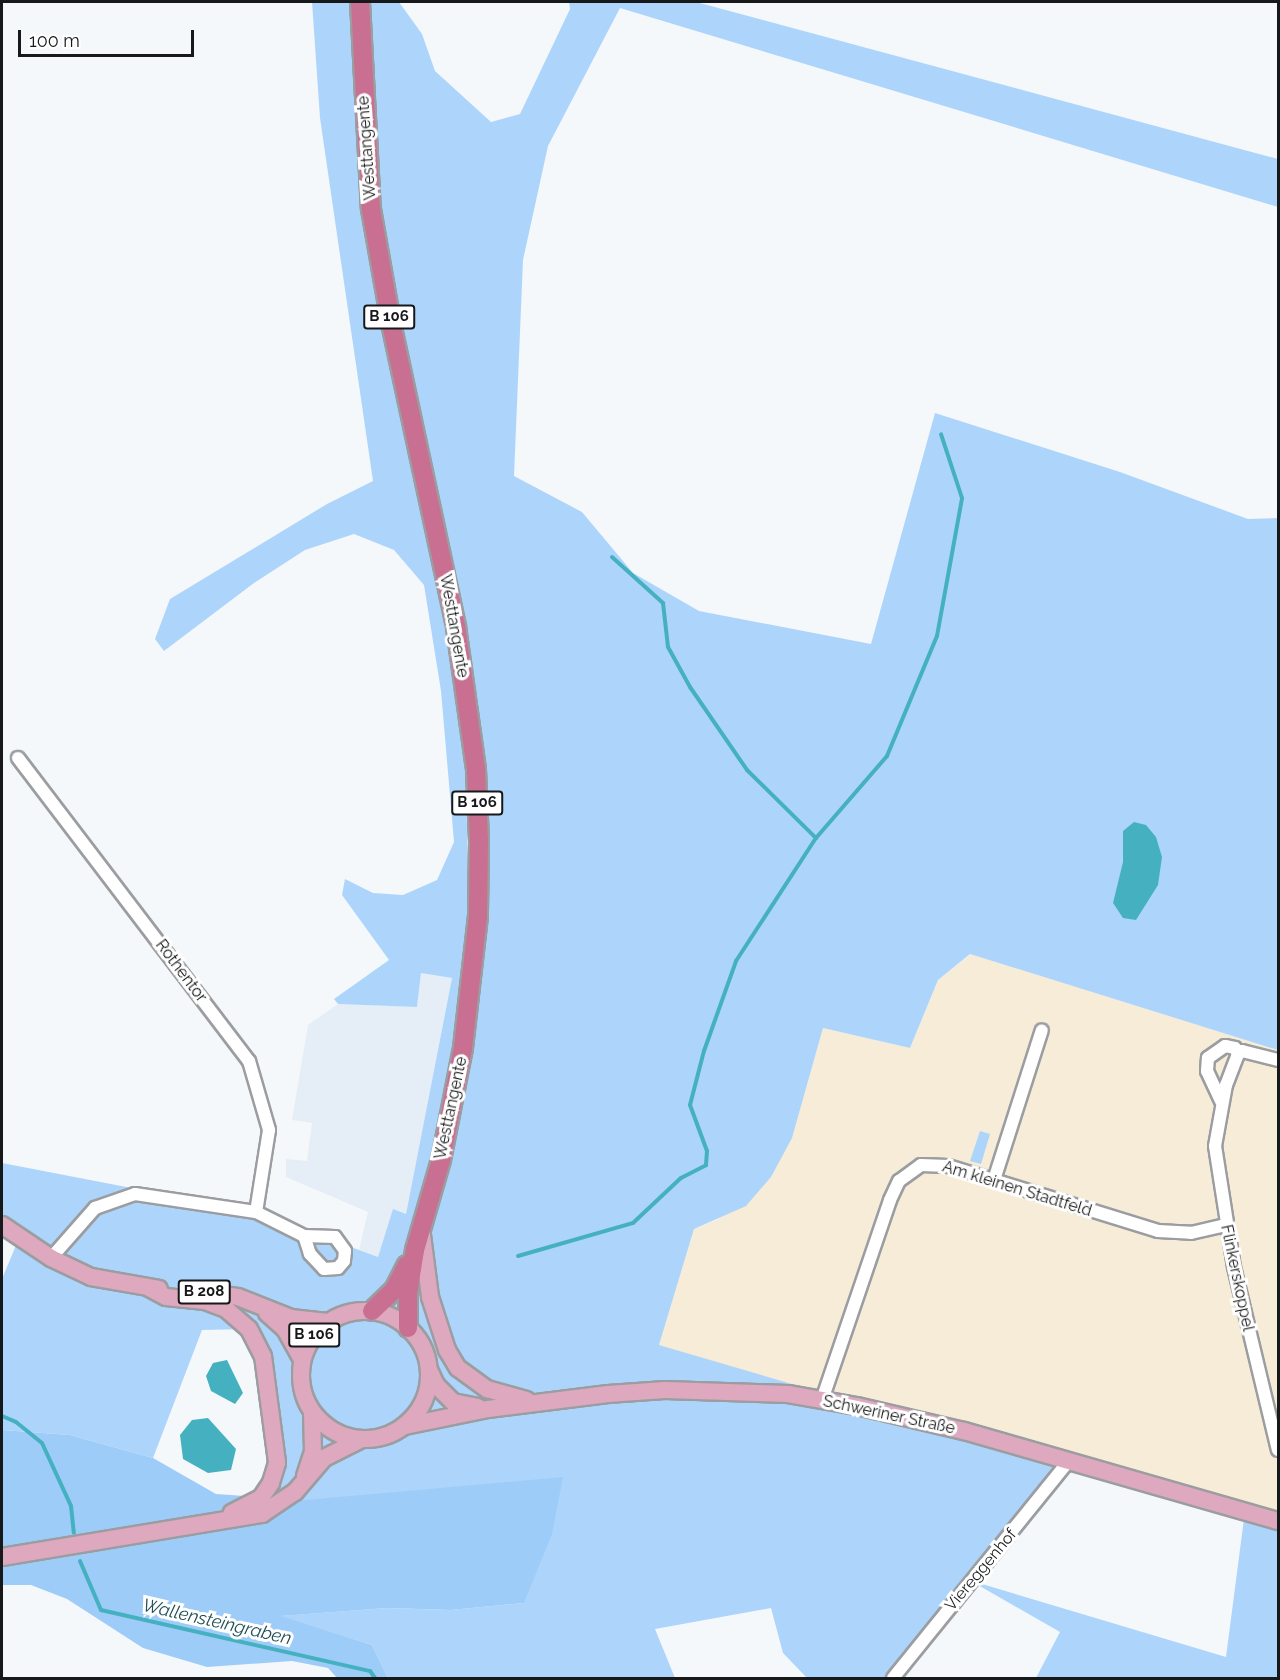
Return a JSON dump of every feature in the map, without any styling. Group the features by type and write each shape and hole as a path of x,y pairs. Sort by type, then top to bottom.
{"highway":[{"name":"Westtangente","path":"360,2 371,209 390,323 456,627 476,770 478,916 472,981 452,1112 415,1250 408,1294 408,1328"},
{"name":"Westtangente","path":"372,1311 394,1290 415,1250"}],"main road":[{"name":"B 208","path":"2,1225 51,1258 91,1277 149,1288 215,1293 309,1322 328,1322"},
{"path":"422,1227 426,1283 447,1350 458,1368 487,1389 537,1402"},
{"name":"B 106","path":"149,1288 166,1297 205,1301 226,1309 249,1329 267,1366 278,1451 274,1476 256,1503 210,1525"},
{"name":"B 208","path":"256,1305 285,1329 302,1360"},
{"name":"B 106","path":"295,1492 306,1474 313,1452 312,1412 301,1387 302,1360 316,1332 328,1322 357,1311 372,1311"},
{"path":"372,1311 387,1314 408,1328 421,1342 429,1371 424,1401 405,1426"},
{"name":"Schweriner Straße","path":"429,1371 436,1385 453,1402 488,1409"},
{"name":"Schweriner Straße","path":"405,1426 488,1409 537,1402 665,1390 788,1394 964,1431 1278,1521"},
{"name":"B 106","path":"312,1412 333,1431 361,1440"},
{"name":"B 106","path":"2,1557 210,1525 262,1514 295,1492 324,1458 361,1440 384,1436 405,1426"}],"street":[{"name":"Rothentor","path":"18,758 249,1061 269,1130 256,1212"},
{"path":"994,1180 1041,1030"},
{"path":"1222,1103 1207,1071 1208,1058 1225,1046 1234,1048 1238,1054 1242,1051 1278,1060"},
{"name":"Flinkerskoppel","path":"1238,1054 1222,1103 1215,1146 1226,1225 1251,1346 1264,1383 1278,1450"},
{"name":"Am kleinen Stadtfeld","path":"822,1400 899,1180 912,1169 929,1164 994,1180 1158,1231 1191,1233 1226,1225"},
{"path":"51,1258 95,1208 127,1195 147,1194 256,1212 304,1236"},
{"name":"Viereggenhof","path":"893,1678 1069,1461"}],"shaded area":[{"path":"312,2 352,2 359,160 380,315 439,587 458,701 466,779 470,980 476,770 391,323 360,2 399,2 422,34 435,71 491,122 520,114 570,9 569,2 696,2 1278,159 1278,207 620,8 548,146 523,260 514,476 582,512 633,573 699,611 871,644 935,413 1120,472 1248,519 1278,518 1278,1050 970,954 938,980 910,1048 823,1028 792,1138 771,1177 746,1206 694,1229 659,1345 1065,1464 972,1581 1226,1657 1245,1511 1278,1521 1278,1678 1036,1678 1060,1632 971,1581 893,1678 807,1678 783,1653 771,1608 655,1629 675,1678 388,1678 372,1645 279,1616 387,1608 451,1610 524,1603 250,1506 277,1463 249,1329 202,1330 153,1458 70,1435 2,1430 2,1279 19,1238 2,1225 2,1163 256,1212 378,1257 393,1209 406,1214 452,978 421,973 417,1007 338,1004 334,999 389,960 342,895 345,879 373,893 403,895 437,880 454,842 441,691 424,585 394,550 354,534 305,550 254,583 164,651 155,639 170,599 327,504 373,481 320,118"},
{"path":"1134,822 1146,825 1156,837 1162,857 1158,885 1136,920 1123,918 1113,903 1123,862 1123,831"},
{"path":"971,954 1278,1050 1278,1521 857,1406 659,1345 694,1229 719,1219 792,1138 823,1028 910,1048 938,980"},
{"path":"421,973 452,978 406,1214 393,1210 378,1257 359,1250 368,1212 286,1177 286,1159 307,1161 312,1123 292,1120 308,1025 338,1004 417,1007"},
{"path":"980,1131 990,1134 981,1164 970,1161"},
{"path":"227,1360 243,1393 235,1404 211,1391 206,1376 213,1363"},
{"path":"208,1418 236,1449 231,1470 208,1473 183,1459 180,1435 192,1420"},
{"path":"2,1430 70,1435 153,1458 216,1494 305,1500 563,1477 552,1534 524,1603 451,1610 387,1608 281,1616 372,1645 388,1678 337,1678 328,1668 292,1661 207,1667 143,1648 67,1599 31,1585 2,1585"}],"waterway":[{"path":"518,1256 633,1223 681,1178 706,1165 707,1151 690,1105 704,1051 736,961 816,838 887,756 937,636 962,498 941,434"},
{"path":"612,557 663,603 668,647 690,687 747,770 816,838"},
{"name":"Wallensteingraben","path":"2,1416 16,1422 42,1443 71,1506 74,1533"},
{"name":"Wallensteingraben","path":"80,1561 101,1610 370,1671 375,1678"}]}
